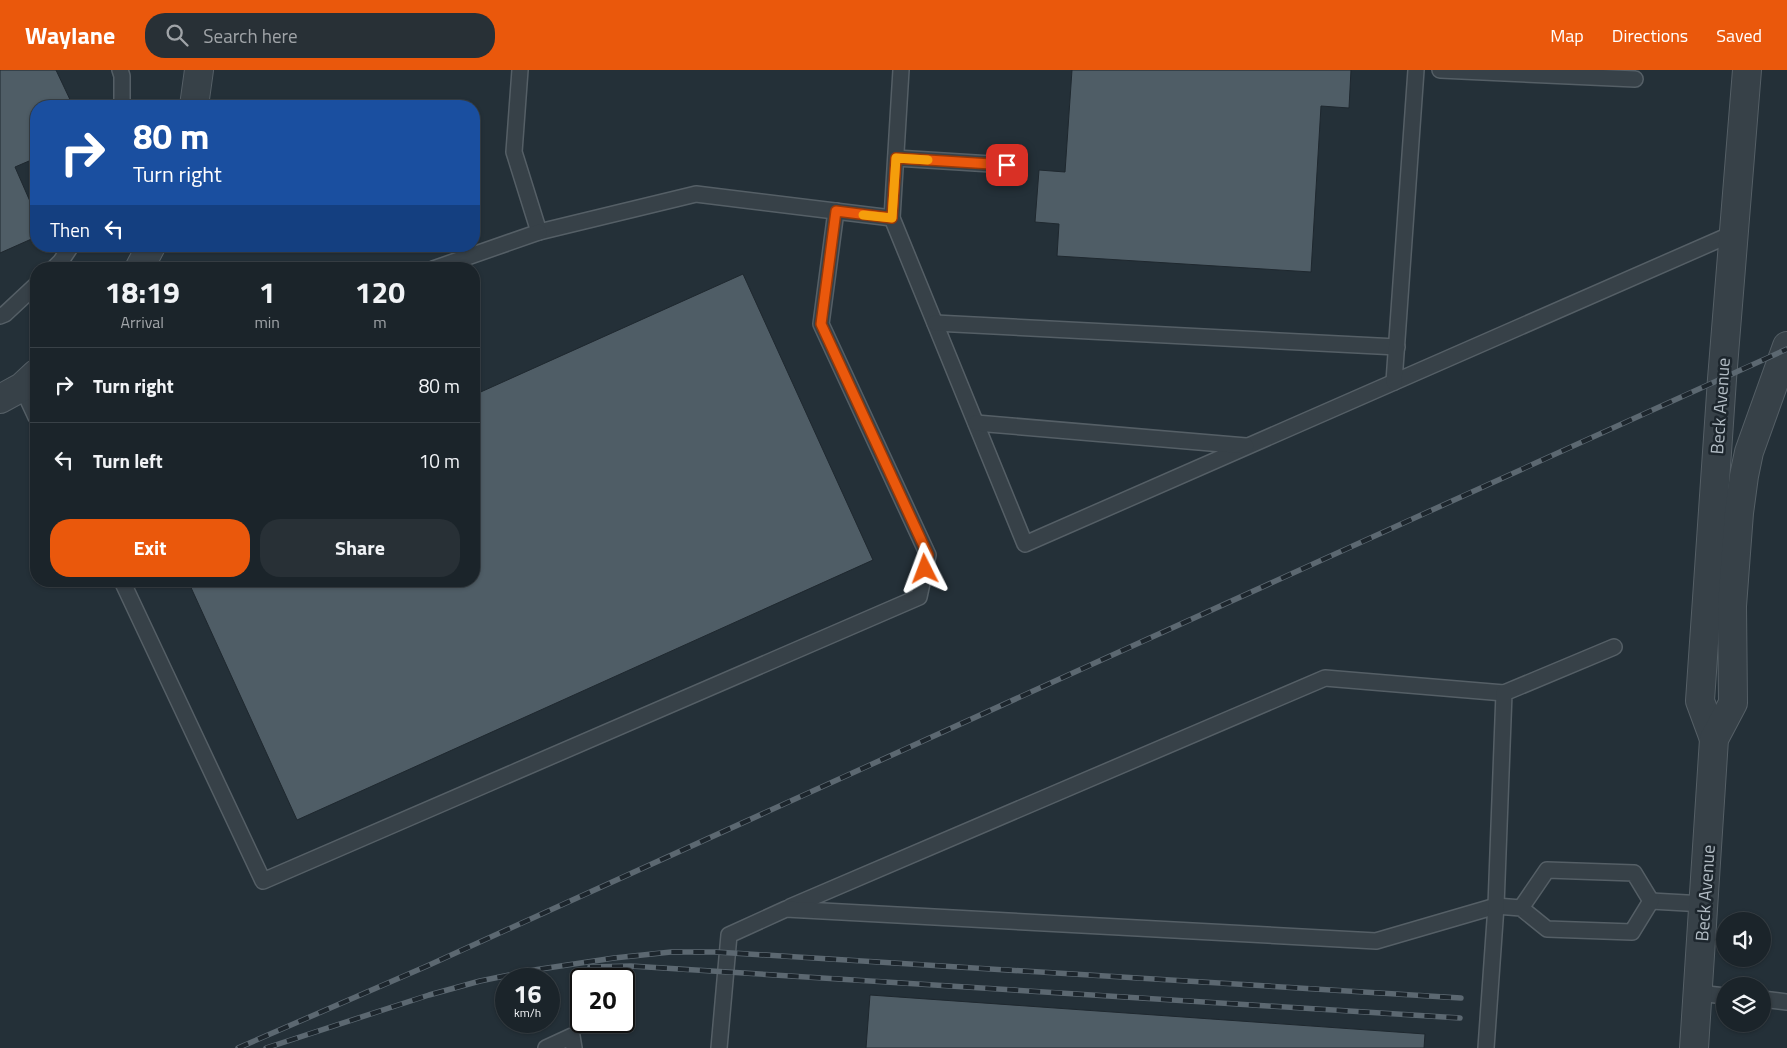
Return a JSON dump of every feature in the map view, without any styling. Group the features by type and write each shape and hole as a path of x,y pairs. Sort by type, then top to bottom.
{"street":[{"path":"195,100 199,70"},
{"name":"Beck Avenue","path":"1694,1048 1714,739 1700,700 1747,70"},
{"name":"Beck Avenue","path":"1714,739 1733,703 1732,606 1738,514 1744,476 1749,452 1787,346"}],"lane":[{"path":"120,70 122,76 122,100"},
{"path":"520,70 514,152 539,232"},
{"path":"901,70 892,218 1025,544 1734,233"},
{"path":"1394,382 1416,70"},
{"path":"1440,70 1635,79"},
{"path":"896,158 1007,165"},
{"path":"453,262 539,232 696,194 892,218"},
{"path":"125,587 263,881 919,597 928,555 821,324 836,211"},
{"path":"60,262 68,252"},
{"path":"0,316 5,314 30,290"},
{"path":"935,323 1397,347"},
{"path":"19,387 30,406"},
{"path":"976,423 1249,446"},
{"path":"719,1048 730,935 786,909 1325,678 1504,693 1614,648"},
{"path":"1486,1048 1496,906 1504,693"},
{"path":"1520,908 1546,870 1634,874 1651,901"},
{"path":"786,909 1376,941 1496,906 1520,908 1547,929 1632,932 1651,901"},
{"path":"1651,901 1704,904"},
{"path":"1698,993 1716,995"},
{"path":"1771,1000 1787,1002"},
{"path":"546,1048 572,1036 574,1048"}],"building":[{"path":"0,70 56,70 70,100 30,100 30,161 15,167 30,201 30,240 0,253"},
{"path":"1072,70 1351,70 1349,108 1321,106 1311,272 1057,256 1059,224 1035,222 1039,170 1065,172"},
{"path":"743,274 873,560 297,820 191,587 480,587 480,392"},
{"path":"870,995 1425,1034 1424,1048 866,1048"}],"railway":[{"path":"238,1048 427,966 1787,349"},
{"path":"266,1048 429,995 480,981 534,970 671,952 716,952 1461,998"},
{"path":"590,967 631,966 1460,1018"}],"slow traffic":[{"path":"863,215 892,218 896,158 928,160"}],"route":[{"path":"925,569 928,555 821,324 836,211 892,218 896,158 1007,165"}]}
